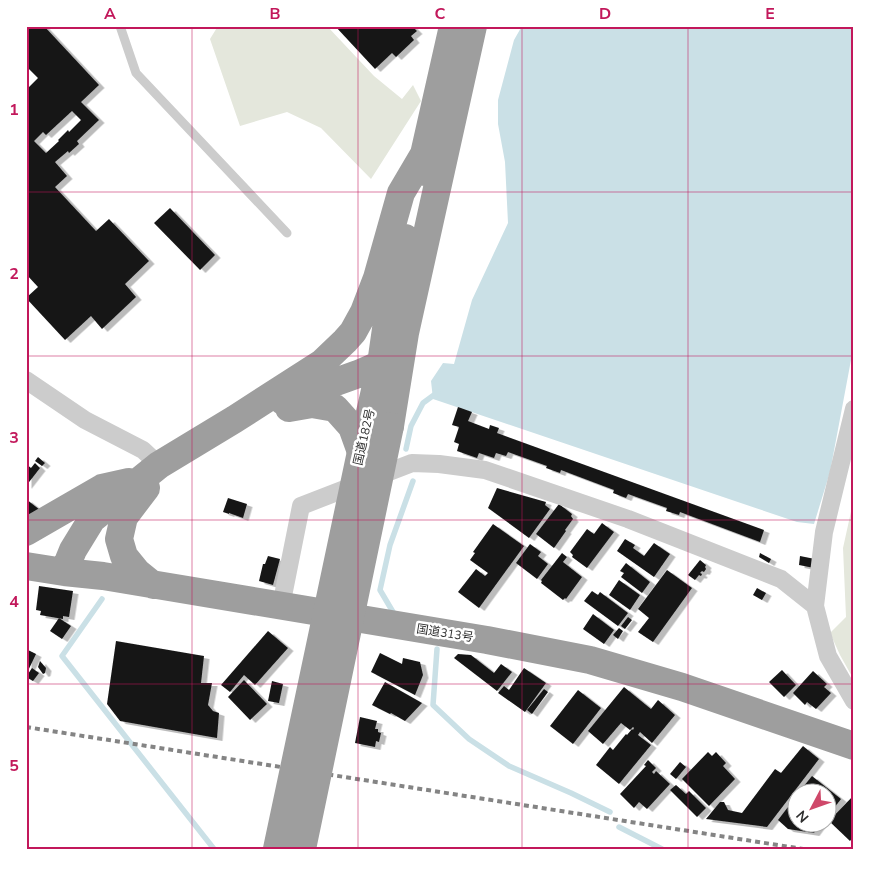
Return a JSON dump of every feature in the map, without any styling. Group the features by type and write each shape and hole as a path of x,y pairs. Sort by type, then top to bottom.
{"highway":[{"name":"国道182号","path":"302,849 390,426 390,366 386,328 453,26"},
{"name":"国道182号","path":"277,849 361,452 390,366 405,333 473,26"},
{"path":"64,572 73,550 92,519 150,472 322,363 345,341 364,312 371,295 401,193 424,154"},
{"path":"235,418 358,374 390,366"},
{"path":"235,418 312,404 335,408 352,427 361,452"},
{"path":"26,532 102,488 150,472"},
{"path":"150,472 146,488 124,517 119,539 124,556 137,572 153,585"},
{"name":"国道313号","path":"26,566 103,576 487,640 590,660 682,687 854,746"}],"street":[{"path":"26,380 85,420 143,450 150,472"},
{"path":"854,409 824,532 814,606 828,656 854,701"},
{"path":"281,606 301,506 412,463 439,464 485,470 628,519 781,579 814,606"}],"lane":[{"path":"120,26 136,73 287,233"}],"shaded area":[{"path":"218,26 327,26 374,76 402,99 413,85 421,101 371,179 321,128 287,112 240,126 210,39"},
{"path":"854,498 854,680 830,633 846,617 843,548"}],"water":[{"path":"522,26 854,26 854,344 830,472 814,524 797,522 433,399 431,381 443,363 454,364 472,300 508,223 505,162 498,124 498,100 514,40"}],"building":[{"path":"26,26 44,26 99,85 81,102 99,120 77,141 79,144 55,162 67,176 55,187 96,231 109,219 149,261 125,284 136,297 102,329 91,316 65,340 26,298 38,287 26,274 26,90 38,78 26,66","holes":["72,111 81,120 69,132 68,130 46,153 34,141 43,132 46,135"]},
{"path":"335,26 412,26 417,31 411,36 414,40 396,57 392,53 375,69"},
{"path":"170,208 215,255 200,270 154,223"},
{"path":"458,407 472,412 468,421 489,429 490,425 499,428 497,433 764,530 760,542 680,512 679,515 666,511 667,508 628,494 626,498 613,493 614,490 561,470 560,473 546,468 547,466 508,452 506,456 496,453 494,458 479,453 477,458 457,451 459,444 454,442 459,427 452,425"},
{"path":"38,457 45,463 42,466 35,461"},
{"path":"35,463 40,468 26,486 26,464 31,468"},
{"path":"497,488 546,502 545,505 550,509 529,538 488,508"},
{"path":"228,498 247,504 243,518 223,512"},
{"path":"26,499 40,510 26,518"},
{"path":"559,504 572,514 573,519 554,548 536,534"},
{"path":"602,523 614,532 587,568 572,557 573,555 570,552 587,529 594,534"},
{"path":"493,524 524,546 479,608 458,592 476,569 485,576 488,573 470,560 475,553 473,552"},
{"path":"625,539 635,545 633,548 644,556 654,543 670,554 654,577 617,551"},
{"path":"530,544 541,552 538,556 548,564 537,579 516,563"},
{"path":"562,553 567,557 563,562 582,577 566,599 563,600 541,583 541,580"},
{"path":"760,553 771,559 769,563 759,557"},
{"path":"268,556 280,559 273,585 259,581 263,564 265,564"},
{"path":"800,556 815,559 814,568 799,565"},
{"path":"700,560 706,565 706,569 695,580 688,575"},
{"path":"626,563 650,582 642,593 621,577 624,573 620,571"},
{"path":"667,570 692,588 653,642 638,632 649,618 638,609"},
{"path":"619,580 640,595 630,610 609,595"},
{"path":"39,586 73,591 69,617 63,616 63,619 40,615 41,611 36,610"},
{"path":"757,588 766,593 762,600 753,595"},
{"path":"592,591 598,595 600,592 628,613 618,626 584,601"},
{"path":"593,614 614,630 604,644 583,629"},
{"path":"628,617 632,620 625,629 621,626"},
{"path":"59,618 71,626 62,639 50,631"},
{"path":"619,628 623,631 618,639 613,635"},
{"path":"268,631 288,648 255,685 244,675 230,692 221,685"},
{"path":"116,641 204,656 201,683 212,683 208,705 213,711 219,713 217,738 120,721 107,704"},
{"path":"26,649 36,654 26,675"},
{"path":"380,653 402,664 403,658 420,662 423,675 415,695 371,672"},
{"path":"458,654 471,655 494,673 501,664 512,672 497,691 454,658"},
{"path":"40,661 46,668 43,674 38,667"},
{"path":"32,668 39,673 33,681 26,677"},
{"path":"524,668 546,683 525,712 498,693 504,686 509,690"},
{"path":"782,670 796,685 784,697 769,682"},
{"path":"813,671 827,684 824,687 831,693 816,709 807,702 805,705 793,693"},
{"path":"244,680 267,704 250,720 228,697"},
{"path":"272,681 283,684 279,703 268,701"},
{"path":"385,682 422,703 405,721 372,705"},
{"path":"624,687 651,709 658,700 675,715 652,743 640,732 638,735 651,745 619,784 596,765 610,747 613,750 626,734 634,728 633,727 630,730 621,723 603,744 588,731"},
{"path":"544,689 548,692 532,714 527,710"},
{"path":"578,690 601,708 573,744 550,726"},
{"path":"360,717 377,721 375,729 378,729 378,732 381,733 379,742 376,741 375,747 355,743"},
{"path":"803,746 819,759 801,782 788,782 788,800 767,827 706,819 720,802 724,802 728,810 742,813 775,769 781,773"},
{"path":"708,752 712,756 716,752 726,763 723,766 735,779 709,806 682,779"},
{"path":"648,760 656,768 652,772 654,774 656,771 670,784 647,809 639,802 634,808 620,794 646,766 644,765"},
{"path":"680,762 686,767 676,779 670,774"},
{"path":"812,776 820,782 807,782"},
{"path":"676,785 686,794 689,791 706,808 697,817 670,790"},
{"path":"854,795 854,836 850,841 838,830 838,812"},
{"path":"788,807 788,829 778,820"}],"waterway":[{"path":"406,449 411,426 423,403 438,392"},
{"path":"393,612 380,590 390,545 413,481"},
{"path":"102,599 62,656 214,849"},
{"path":"437,649 433,705 469,739 509,766 610,812"},
{"path":"619,827 662,849"}],"railway":[{"path":"26,727 803,849"}]}
